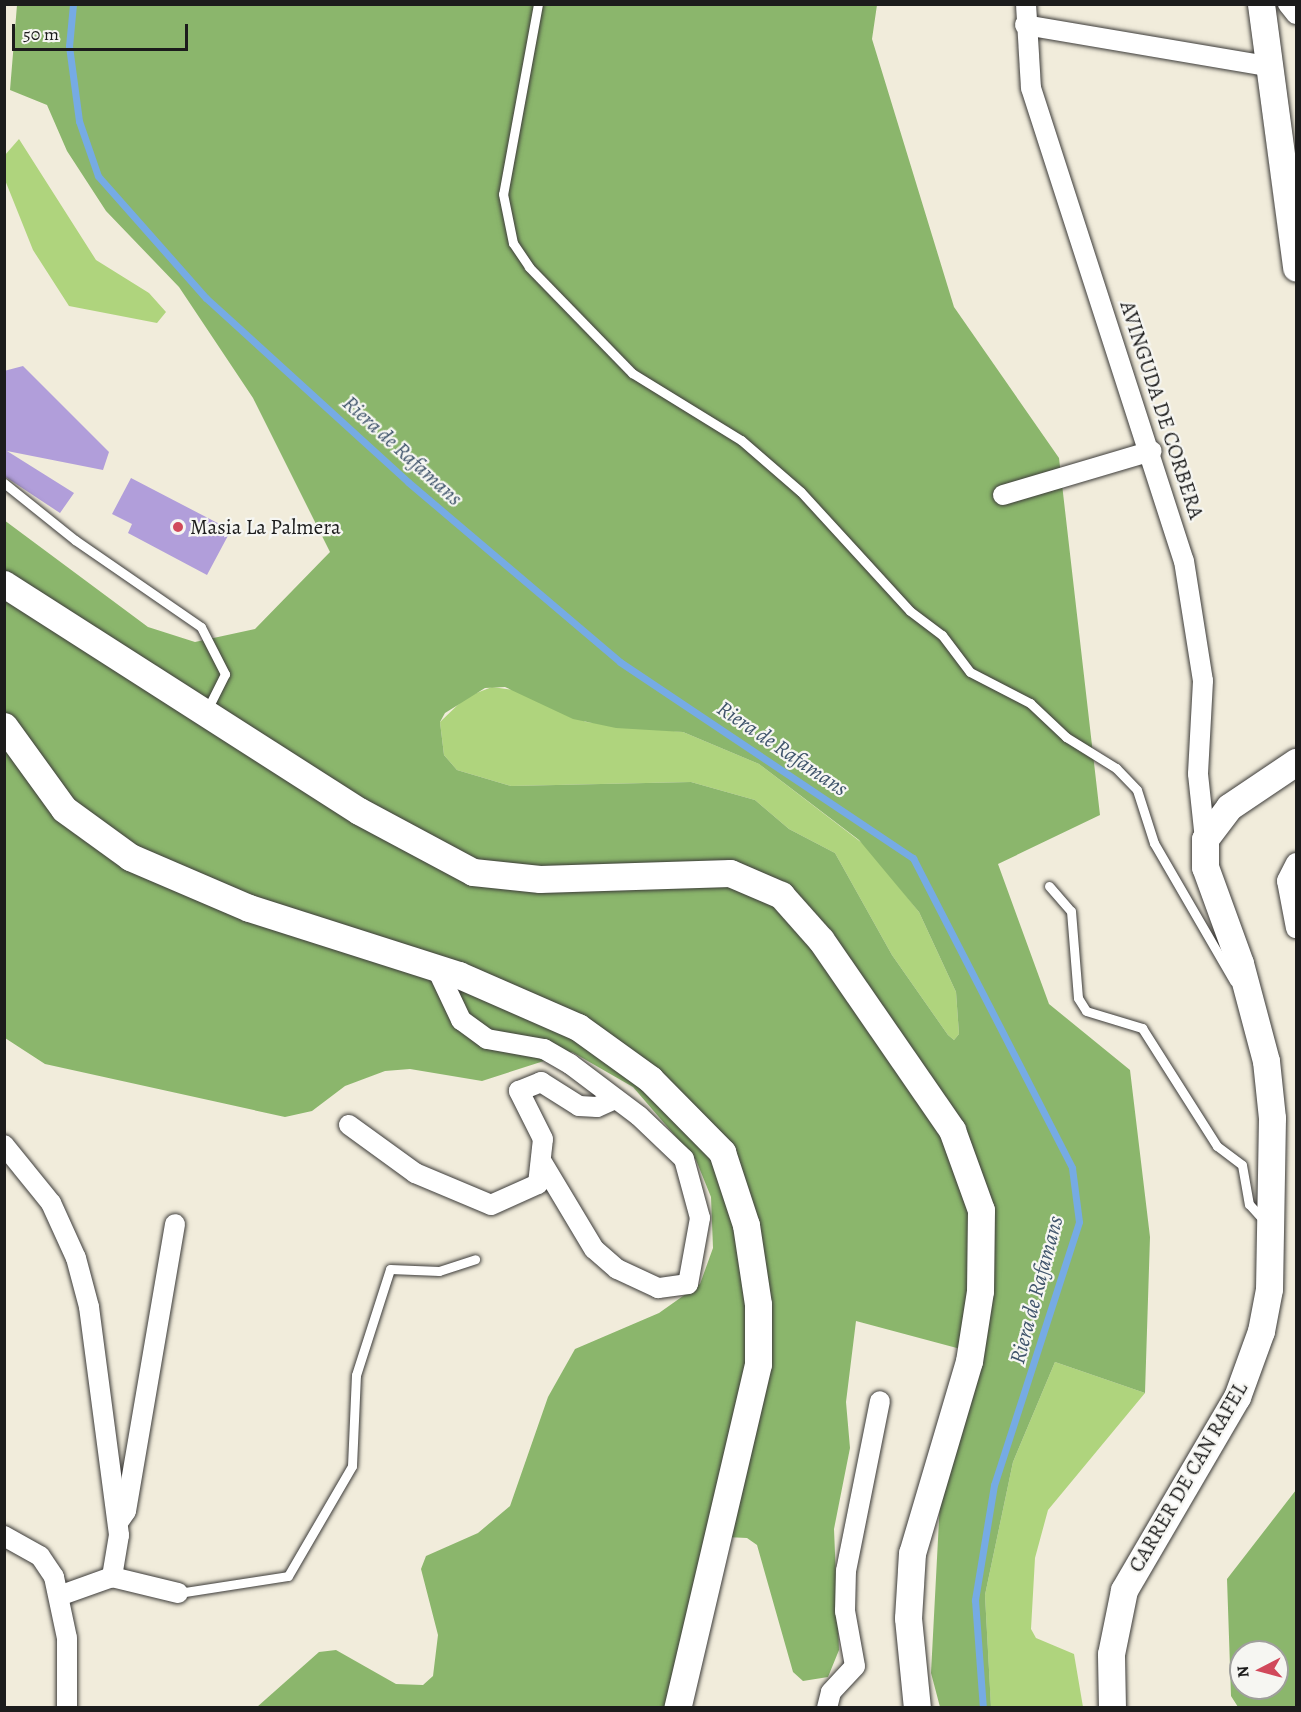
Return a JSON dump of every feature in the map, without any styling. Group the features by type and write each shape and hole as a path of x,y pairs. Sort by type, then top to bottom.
{"street":[{"name":"AVINGUDA DE CORBERA","path":"1026,4 1025,25 1031,88 1152,451 1197,623 1203,681 1198,774 1205,839"},
{"path":"1260,4 1296,268"},
{"path":"1288,4 1296,14"},
{"path":"1025,25 1268,66"},
{"path":"1002,495 1152,451"},
{"path":"4,584 359,811 473,872 540,879 730,873 781,895 821,940 952,1130 981,1210 980,1291 969,1361 912,1552 908,1618 917,1707"},
{"path":"4,726 64,808 130,857 249,908 436,967 578,1027 613,1050 703,1128 722,1152 737,1189 758,1304 758,1364 677,1707"},
{"path":"1205,839 1229,807 1296,762"},
{"name":"CARRER DE CAN RAFEL","path":"1112,1707 1111,1654 1124,1590 1221,1428 1251,1365 1269,1289 1272,1230 1272,1118 1256,1019 1205,867 1205,839"},
{"path":"1296,863 1287,881 1296,928"},
{"path":"436,967 461,1020 487,1039 544,1049 615,1099 671,1144 694,1182 700,1218 688,1284 658,1288 617,1269 594,1249 542,1162"},
{"path":"349,1125 415,1173 491,1205 538,1184 543,1139 519,1091 541,1082 579,1106 597,1107 615,1099"},
{"path":"4,1145 51,1203 76,1258 89,1307 117,1523 112,1577"},
{"path":"117,1523 126,1511 175,1224"},
{"path":"827,1707 831,1692 855,1666 845,1611 846,1571 880,1401"},
{"path":"4,1536 40,1556 59,1596 67,1638 67,1707"},
{"path":"59,1596 112,1577 178,1593"}],"lane":[{"path":"538,4 503,194 513,243 529,267 632,373 741,440 801,492 910,611 942,635 970,672 1030,703 1066,737 1116,768 1137,790 1159,851 1256,1019"},
{"path":"4,483 75,540 201,627 225,674 205,714"},
{"path":"1050,886 1071,911 1078,998 1086,1011 1142,1028 1217,1146 1242,1165 1249,1204 1272,1230"},
{"path":"178,1593 288,1576 352,1466 356,1375 390,1269 439,1271 475,1259"}],"green space":[{"path":"17,5 877,5 872,39 954,307 1059,458 1100,815 998,864 1049,1004 1130,1070 1150,1237 1145,1393 1055,1362 1013,1462 985,1595 991,1707 940,1707 931,1673 940,1501 983,1355 856,1321 846,1402 850,1448 834,1529 839,1650 828,1677 803,1681 793,1672 757,1545 747,1538 726,1537 685,1707 257,1707 319,1652 336,1650 396,1684 423,1685 433,1676 438,1635 421,1569 426,1556 478,1533 510,1506 548,1397 575,1349 659,1313 700,1284 713,1248 711,1197 696,1160 633,1087 572,1052 482,1081 410,1069 385,1071 345,1086 312,1111 285,1117 45,1064 5,1038 4,520 148,627 195,642 255,629 330,552 253,398 179,287 106,211 67,151 47,105 10,90","holes":["505,687 573,719 616,728 683,732 759,764 859,840 919,912 956,992 959,1034 954,1040 948,1035 892,955 835,853 789,829 755,800 691,782 511,786 457,770 444,755 440,722 445,713 485,688"]},
{"path":"19,139 96,260 149,293 166,312 157,323 69,306 33,250 5,180 5,155"},
{"path":"492,687 514,690 586,722 683,732 759,764 866,846 919,912 956,992 959,1034 954,1040 948,1035 892,955 835,853 789,829 755,800 691,782 511,786 457,770 444,755 440,722 466,697"},
{"path":"1055,1362 1145,1393 1048,1510 1035,1558 1031,1629 1036,1638 1074,1654 1083,1707 991,1708 985,1595 1013,1462"},
{"path":"1296,1490 1296,1707 1238,1707 1234,1700 1289,1700 1289,1640 1229,1640 1227,1579"}],"building":[{"path":"23,366 109,452 103,470 7,451 74,493 60,513 4,476 4,371"},
{"name":"Masia La Palmera","path":"131,478 231,530 207,575 128,533 132,524 112,514"}],"waterway":[{"name":"Riera de Rafamans","path":"73,4 69,46 79,121 98,176 206,298 408,482 620,662 913,858 1072,1168 1079,1222 994,1485 975,1600 983,1708"}],"place":[{"name":"Masia La Palmera","path":"178,527"}]}
